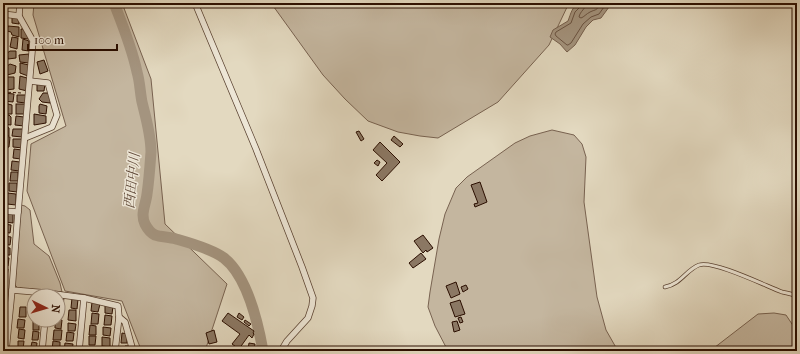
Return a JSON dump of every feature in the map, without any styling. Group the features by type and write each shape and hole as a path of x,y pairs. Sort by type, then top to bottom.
{"street":[{"path":"6,351 6,319 12,290 33,42 19,16 20,3"},
{"path":"195,3 256,149 313,298 308,318 287,341 281,351"},
{"path":"3,14 19,16"},
{"path":"25,138 52,127 57,115 48,83 30,81"},
{"path":"3,211 18,212"},
{"path":"12,290 26,292"},
{"path":"66,296 84,298 118,306 119,316 115,351"},
{"path":"79,351 84,298"},
{"path":"119,316 125,322 134,351"},
{"path":"42,351 44,328"}],"lane":[{"path":"665,287 676,283 698,266 707,265 718,267 782,292 797,296"}],"path":[{"path":"3,92 29,94"}],"shaded area":[{"path":"34,3 122,3 151,79 165,224 227,284 205,351 140,351 140,347 122,301 66,291 66,288 64,288 27,191 31,144 66,126 33,15"},
{"path":"271,3 569,3 549,45 498,102 438,138 398,132 368,121 323,75"},
{"path":"552,130 574,135 582,144 586,157 584,202 597,297 606,330 618,351 448,351 435,326 428,307 439,239 445,214 456,188 467,177 515,143 530,136"},
{"path":"21,205 30,210 34,244 49,256 61,288 26,289 18,288 14,284"},
{"path":"774,313 786,315 794,327 797,336 797,351 710,351 758,314"}],"water":[{"path":"579,3 606,3 609,7 601,18 593,20 586,27 575,45 567,52 560,44 550,37 553,30 568,21 573,8"}],"building":[{"path":"10,3 16,3 16,6 10,6"},
{"path":"12,16 18,18 19,24 12,23"},
{"path":"8,26 19,27 19,37 12,35 11,32 7,31"},
{"path":"21,29 25,29 29,36 28,39 21,38"},
{"path":"12,37 18,38 17,49 10,47"},
{"path":"23,39 29,41 29,51 22,50"},
{"path":"10,51 16,51 16,58 8,59 7,53"},
{"path":"29,54 29,63 20,62 19,55"},
{"path":"44,60 48,71 40,74 37,62"},
{"path":"20,63 29,65 28,76 20,73"},
{"path":"10,64 16,66 15,73 7,75 7,66"},
{"path":"20,76 27,78 27,91 19,89"},
{"path":"7,77 14,77 14,89 6,90"},
{"path":"37,84 45,84 44,91 37,91"},
{"path":"4,93 14,94 13,102 4,101"},
{"path":"43,93 49,93 51,99 50,103 42,102 39,99"},
{"path":"17,95 26,95 26,103 17,102"},
{"path":"4,103 12,105 12,114 3,114"},
{"path":"16,104 25,104 25,114 16,114"},
{"path":"40,104 47,106 46,114 39,113"},
{"path":"34,114 46,116 46,123 34,125"},
{"path":"9,115 11,117 11,125 3,124 3,116"},
{"path":"16,116 24,117 24,126 15,125"},
{"path":"3,126 9,128 9,136 3,135"},
{"path":"13,129 23,129 22,137 12,136"},
{"path":"359,131 364,139 361,141 356,132"},
{"path":"3,136 10,137 9,147 3,148"},
{"path":"394,136 403,144 400,147 391,140"},
{"path":"13,139 23,139 23,148 13,147"},
{"path":"380,142 400,162 382,181 376,175 387,163 373,150"},
{"path":"14,149 22,150 21,159 13,158"},
{"path":"3,158 7,160 7,170 3,169"},
{"path":"377,160 380,162 378,166 374,163"},
{"path":"12,161 20,162 20,171 11,170"},
{"path":"3,171 5,171 5,180 3,180"},
{"path":"11,172 18,172 18,181 10,181"},
{"path":"3,182 5,182 5,191 3,191"},
{"path":"480,182 487,202 475,207 474,204 478,203 471,185"},
{"path":"9,183 17,183 17,192 9,191"},
{"path":"7,193 16,194 16,205 7,204"},
{"path":"6,213 13,214 13,223 5,222"},
{"path":"4,224 11,225 10,233 3,232"},
{"path":"423,235 433,248 427,252 426,250 423,253 414,241"},
{"path":"4,236 11,237 10,245 3,244"},
{"path":"3,247 10,248 10,255 3,255"},
{"path":"421,253 426,259 413,268 409,263"},
{"path":"3,257 9,258 8,266 3,266"},
{"path":"3,268 8,269 7,278 3,278"},
{"path":"3,280 6,280 6,288 3,288"},
{"path":"456,282 460,294 451,298 446,286"},
{"path":"466,285 468,289 463,292 461,287"},
{"path":"72,298 78,299 77,309 71,308"},
{"path":"460,300 465,314 455,317 450,303"},
{"path":"92,302 100,304 98,312 91,311"},
{"path":"105,305 113,306 112,314 105,313"},
{"path":"20,307 26,307 26,317 19,317"},
{"path":"69,310 76,310 76,321 68,320"},
{"path":"92,313 99,314 98,324 91,324"},
{"path":"228,313 254,331 252,338 249,335 239,349 232,344 240,334 222,321"},
{"path":"239,313 244,317 242,320 237,317"},
{"path":"105,315 112,316 111,325 104,325"},
{"path":"461,317 463,322 460,323 458,318"},
{"path":"18,319 25,320 24,328 17,328"},
{"path":"245,320 251,324 249,326 244,322"},
{"path":"457,321 460,330 454,332 452,322"},
{"path":"68,323 76,324 75,331 68,331"},
{"path":"90,325 96,326 96,335 89,335"},
{"path":"103,327 111,328 110,336 103,335"},
{"path":"33,328 39,328 39,330 33,330"},
{"path":"19,329 25,330 24,339 18,338"},
{"path":"54,330 62,330 61,340 53,340"},
{"path":"214,330 217,342 209,344 206,333"},
{"path":"33,331 39,332 38,340 32,340"},
{"path":"67,332 74,333 73,341 66,341"},
{"path":"122,333 127,334 127,343 121,343"},
{"path":"89,336 96,336 95,345 89,345"},
{"path":"102,337 110,338 110,347 102,346"},
{"path":"18,341 24,341 23,350 18,350"},
{"path":"53,341 60,342 60,351 52,350"},
{"path":"32,342 37,343 36,351 30,351"},
{"path":"65,343 73,344 72,351 64,351"},
{"path":"249,343 255,344 254,350 248,349"},
{"path":"125,346 131,346 130,351 124,351"},
{"path":"89,347 95,347 95,351 88,351"},
{"path":"103,348 108,349 108,351 102,351"}],"waterway":[{"name":"西田中川","path":"114,3 135,63 150,139 151,152 149,179 143,213 145,224 155,235 176,239 207,249 224,258 232,266 245,288 255,314 263,351"}]}
